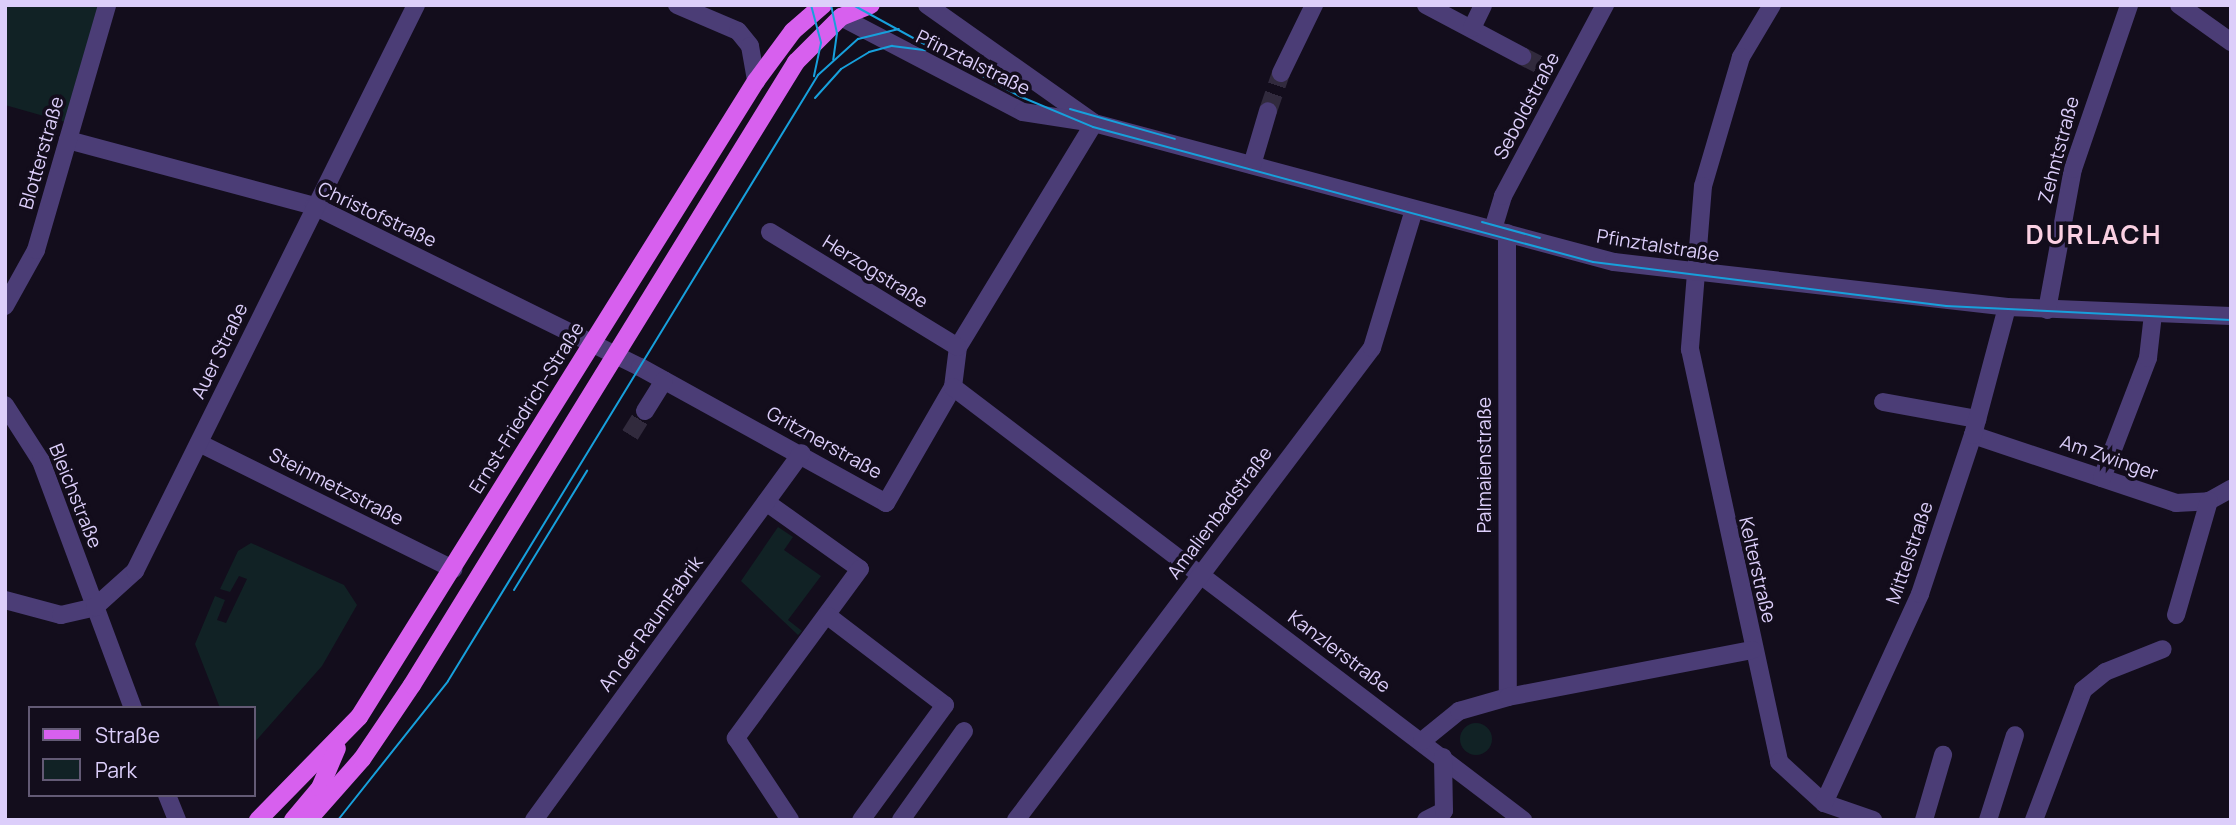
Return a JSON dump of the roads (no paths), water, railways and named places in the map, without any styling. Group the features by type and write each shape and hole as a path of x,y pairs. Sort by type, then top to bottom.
{"main road":[{"path":"308,820 382,732 796,62 841,17 871,5"},
{"name":"Ernst-Friedrich-Straße","path":"258,820 341,739 359,717 756,81 793,31 818,6"},
{"path":"818,6 841,17"},
{"path":"359,717 382,732"},
{"path":"293,820 320,788 341,739"}],"street":[{"name":"Blotterstraße","path":"5,306 36,250 107,5"},
{"name":"Auer Straße","path":"95,607 135,572 314,206 416,5"},
{"path":"677,5 738,31 750,46 756,81"},
{"name":"Pfinztalstraße","path":"927,5 1094,122"},
{"path":"1282,73 1314,5"},
{"path":"1426,5 1522,56"},
{"path":"1472,28 1483,5"},
{"name":"Seboldstraße","path":"1500,231 1503,196 1605,5"},
{"name":"Kelterstraße","path":"1772,5 1741,57 1703,186 1693,274 1690,349 1779,762 1824,803 1873,820"},
{"name":"Zehntstraße","path":"2047,310 2048,285 2076,159 2129,5"},
{"path":"2179,5 2231,42"},
{"name":"Pfinztalstraße","path":"841,17 1023,112 1094,122 1414,210 1693,274 2007,307 2231,316"},
{"path":"1252,165 1268,111"},
{"name":"Gritznerstraße","path":"614,354 802,453 886,503 953,387 958,347 1094,122"},
{"name":"Christofstraße","path":"68,140 314,206 614,354"},
{"name":"Amalienbadstraße","path":"1016,820 1372,348 1414,210"},
{"name":"Palmaienstraße","path":"1500,231 1508,697"},
{"name":"Herzogstraße","path":"770,232 958,347"},
{"name":"Mittelstraße","path":"1824,803 1920,594 1975,427 2007,307"},
{"path":"2102,478 2148,358 2153,314"},
{"path":"645,411 664,380"},
{"name":"Kanzlerstraße","path":"953,387 1523,820"},
{"name":"Am Zwinger","path":"1883,402 1975,427 2102,478 2176,503 2209,501 2231,489"},
{"name":"Bleichstraße","path":"5,405 41,461 95,607"},
{"name":"Steinmetzstraße","path":"200,443 453,569"},
{"name":"An der RaumFabrik","path":"534,820 802,453"},
{"path":"2176,615 2209,501"},
{"path":"766,502 860,569 736,738 790,820"},
{"path":"5,600 61,615 95,607 132,706"},
{"path":"828,616 944,705 861,820"},
{"path":"2034,820 2083,690 2105,672 2163,649"},
{"path":"1422,741 1459,711 1508,697 1753,650"},
{"path":"901,820 964,731"},
{"path":"1988,820 2015,735"},
{"path":"1924,820 1943,755"},
{"path":"1426,820 1444,811 1443,757"},
{"path":"168,797 177,820"}],"tunnel":[{"path":"1522,56 1547,69"},
{"path":"1268,111 1281,73"},
{"path":"630,435 645,411"}],"tram line":[{"path":"811,5 821,43 814,76"},
{"path":"831,5 837,33 833,60"},
{"path":"853,5 1019,96 1093,127 1593,262 1946,306 2231,320"},
{"path":"338,820 448,681 818,75 858,39 899,29"},
{"path":"815,98 841,69 869,52 892,46 926,50"},
{"path":"1070,109 1175,139"},
{"path":"1482,222 1540,238"},
{"path":"514,590 587,471"}],"district":[{"name":"DURLACH","path":"2094,235"}]}
